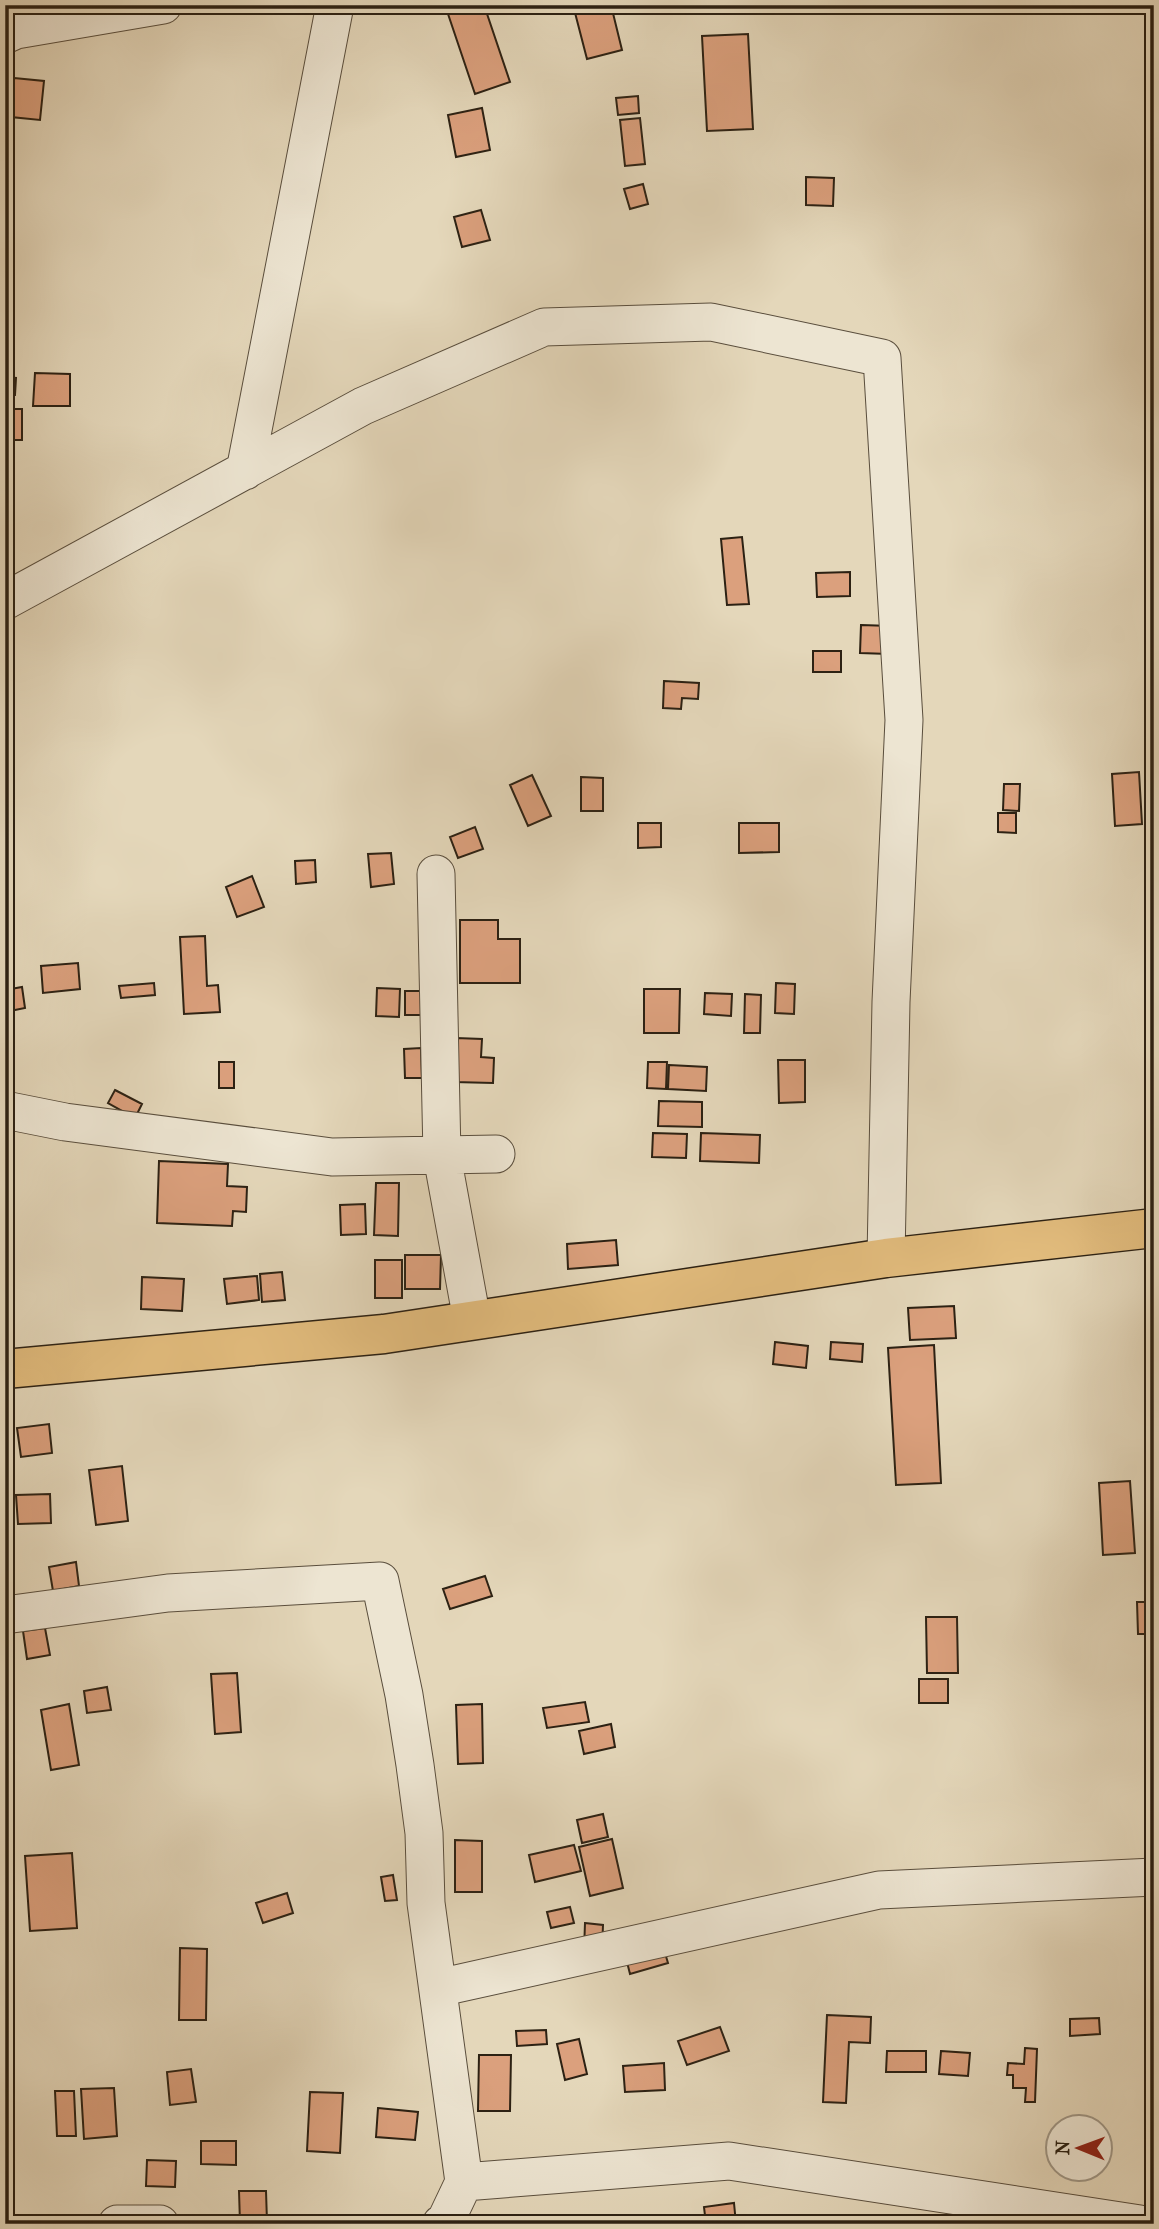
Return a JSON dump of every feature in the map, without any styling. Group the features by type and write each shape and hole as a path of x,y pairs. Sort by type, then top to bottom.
{"main road":[{"path":"5,1369 384,1334 886,1258 1154,1228"}],"street":[{"path":"5,35 16,30 163,5"},
{"path":"245,471 335,5"},
{"path":"5,601 363,405 544,327 711,322 882,358 904,720 891,989 886,1258"},
{"path":"436,874 442,1156 471,1320"},
{"path":"5,1110 65,1122 331,1157 496,1154"},
{"path":"5,1615 168,1593 380,1581 404,1695 415,1765 424,1833 426,1903 464,2182 446,2222 441,2224"},
{"path":"438,1989 879,1890 1154,1877"},
{"path":"464,2182 729,2161 1140,2224"},
{"path":"122,2223 160,2224"}],"building":[{"path":"445,5 484,5 510,82 475,94"},
{"path":"573,5 611,5 622,50 587,59"},
{"path":"748,34 753,129 707,131 702,36"},
{"path":"14,78 44,81 40,120 11,117"},
{"path":"638,96 639,113 618,115 616,98"},
{"path":"482,108 490,150 456,157 448,115"},
{"path":"640,118 645,164 625,166 620,120"},
{"path":"806,177 834,178 833,206 806,205"},
{"path":"643,184 648,204 630,209 624,189"},
{"path":"481,210 490,240 462,247 454,217"},
{"path":"35,373 70,374 70,406 33,406"},
{"path":"5,377 16,378 15,395 5,394"},
{"path":"5,409 22,409 22,440 7,440 5,480"},
{"path":"742,537 749,604 727,605 721,539"},
{"path":"850,572 850,596 817,597 816,573"},
{"path":"861,625 891,626 889,654 860,653"},
{"path":"813,651 841,651 841,672 813,672"},
{"path":"664,681 699,683 698,699 682,698 681,709 663,708"},
{"path":"1139,772 1142,824 1115,826 1112,774"},
{"path":"532,775 551,816 528,826 510,785"},
{"path":"581,777 603,778 603,811 581,811"},
{"path":"1004,784 1020,784 1019,811 1003,810"},
{"path":"998,813 1016,813 1016,833 998,832"},
{"path":"638,823 661,823 661,847 638,848"},
{"path":"739,823 779,823 779,852 739,853"},
{"path":"475,827 483,849 458,858 450,837"},
{"path":"391,853 394,884 371,887 368,854"},
{"path":"315,860 316,882 296,884 295,861"},
{"path":"252,876 264,907 237,917 226,887"},
{"path":"460,920 498,920 498,939 520,939 520,983 460,983"},
{"path":"205,936 207,986 218,985 220,1012 184,1014 180,937"},
{"path":"78,963 80,989 43,993 41,966"},
{"path":"154,983 155,995 121,998 119,986"},
{"path":"776,983 795,984 794,1014 775,1013"},
{"path":"22,987 25,1008 5,1012 5,990"},
{"path":"377,988 400,989 399,1017 376,1016"},
{"path":"644,989 680,989 679,1033 644,1033"},
{"path":"405,991 422,991 421,1015 405,1015"},
{"path":"705,993 732,994 731,1016 704,1014"},
{"path":"745,994 761,995 760,1033 744,1033"},
{"path":"456,1038 482,1039 481,1057 494,1058 493,1083 454,1082"},
{"path":"421,1048 422,1078 405,1078 404,1049"},
{"path":"778,1060 805,1060 805,1102 779,1103"},
{"path":"219,1062 234,1062 234,1088 219,1088"},
{"path":"648,1062 667,1062 666,1089 647,1088"},
{"path":"669,1065 707,1067 706,1091 668,1089"},
{"path":"115,1090 142,1104 135,1118 108,1103"},
{"path":"659,1101 702,1102 702,1127 658,1126"},
{"path":"653,1133 687,1134 686,1158 652,1157"},
{"path":"701,1133 760,1135 759,1163 700,1161"},
{"path":"159,1161 228,1164 227,1186 247,1187 246,1212 233,1211 232,1226 157,1223"},
{"path":"376,1183 399,1183 398,1236 374,1235"},
{"path":"365,1204 366,1234 341,1235 340,1205"},
{"path":"616,1240 618,1265 568,1269 567,1244"},
{"path":"405,1255 441,1255 440,1289 405,1289"},
{"path":"375,1260 402,1260 402,1298 375,1298"},
{"path":"282,1272 285,1300 262,1302 260,1274"},
{"path":"257,1276 259,1300 227,1304 224,1279"},
{"path":"142,1277 184,1279 182,1311 141,1309"},
{"path":"954,1306 956,1338 910,1340 908,1308"},
{"path":"775,1342 808,1346 806,1368 773,1364"},
{"path":"831,1342 863,1344 862,1362 830,1359"},
{"path":"934,1345 941,1483 896,1485 888,1348"},
{"path":"49,1424 52,1453 21,1457 17,1428"},
{"path":"122,1466 128,1521 96,1525 89,1470"},
{"path":"1130,1481 1135,1553 1103,1555 1099,1483"},
{"path":"50,1494 51,1523 18,1524 16,1495"},
{"path":"76,1562 79,1586 53,1591 49,1567"},
{"path":"485,1576 492,1596 450,1609 443,1589"},
{"path":"1137,1602 1154,1602 1154,1634 1138,1634"},
{"path":"926,1617 957,1617 958,1673 927,1673"},
{"path":"45,1628 50,1655 27,1659 23,1631"},
{"path":"237,1673 241,1732 215,1734 211,1674"},
{"path":"919,1679 948,1679 948,1703 919,1703"},
{"path":"107,1687 111,1710 87,1713 84,1691"},
{"path":"585,1702 589,1722 547,1728 543,1708"},
{"path":"69,1704 79,1765 51,1770 41,1710"},
{"path":"482,1704 483,1763 458,1764 456,1705"},
{"path":"611,1724 615,1747 584,1754 579,1731"},
{"path":"603,1814 608,1837 582,1843 577,1820"},
{"path":"612,1839 623,1888 590,1896 579,1847"},
{"path":"455,1840 482,1841 482,1892 455,1892"},
{"path":"574,1845 581,1871 535,1882 529,1855"},
{"path":"72,1853 77,1928 30,1931 25,1856"},
{"path":"393,1875 397,1900 385,1901 381,1877"},
{"path":"287,1893 293,1913 263,1923 256,1903"},
{"path":"570,1907 574,1923 551,1928 547,1912"},
{"path":"585,1923 603,1925 602,1952 584,1951"},
{"path":"662,1943 668,1963 630,1974 625,1954"},
{"path":"180,1948 207,1949 206,2020 179,2020"},
{"path":"827,2015 871,2017 870,2043 849,2042 846,2103 823,2102"},
{"path":"1099,2018 1100,2034 1070,2036 1070,2019"},
{"path":"720,2027 729,2051 687,2065 678,2041"},
{"path":"546,2030 547,2044 517,2046 516,2031"},
{"path":"579,2039 587,2074 565,2080 557,2044"},
{"path":"1025,2048 1037,2049 1035,2102 1025,2102 1026,2088 1013,2088 1013,2075 1007,2075 1008,2063 1024,2064"},
{"path":"887,2051 926,2051 926,2072 886,2072"},
{"path":"941,2051 970,2053 968,2076 939,2074"},
{"path":"479,2055 511,2055 510,2111 478,2111"},
{"path":"664,2063 665,2090 625,2092 623,2066"},
{"path":"191,2069 196,2102 170,2105 167,2072"},
{"path":"114,2088 117,2136 84,2139 81,2089"},
{"path":"55,2091 74,2091 76,2136 57,2136"},
{"path":"310,2092 343,2093 340,2153 307,2151"},
{"path":"378,2108 418,2112 415,2140 376,2137"},
{"path":"201,2141 236,2141 236,2165 201,2164"},
{"path":"147,2160 176,2161 175,2187 146,2186"},
{"path":"239,2191 266,2191 267,2222 240,2223"},
{"path":"734,2203 736,2224 706,2224 704,2207"},
{"path":"498,2216 519,2216 519,2224 498,2224"}]}
